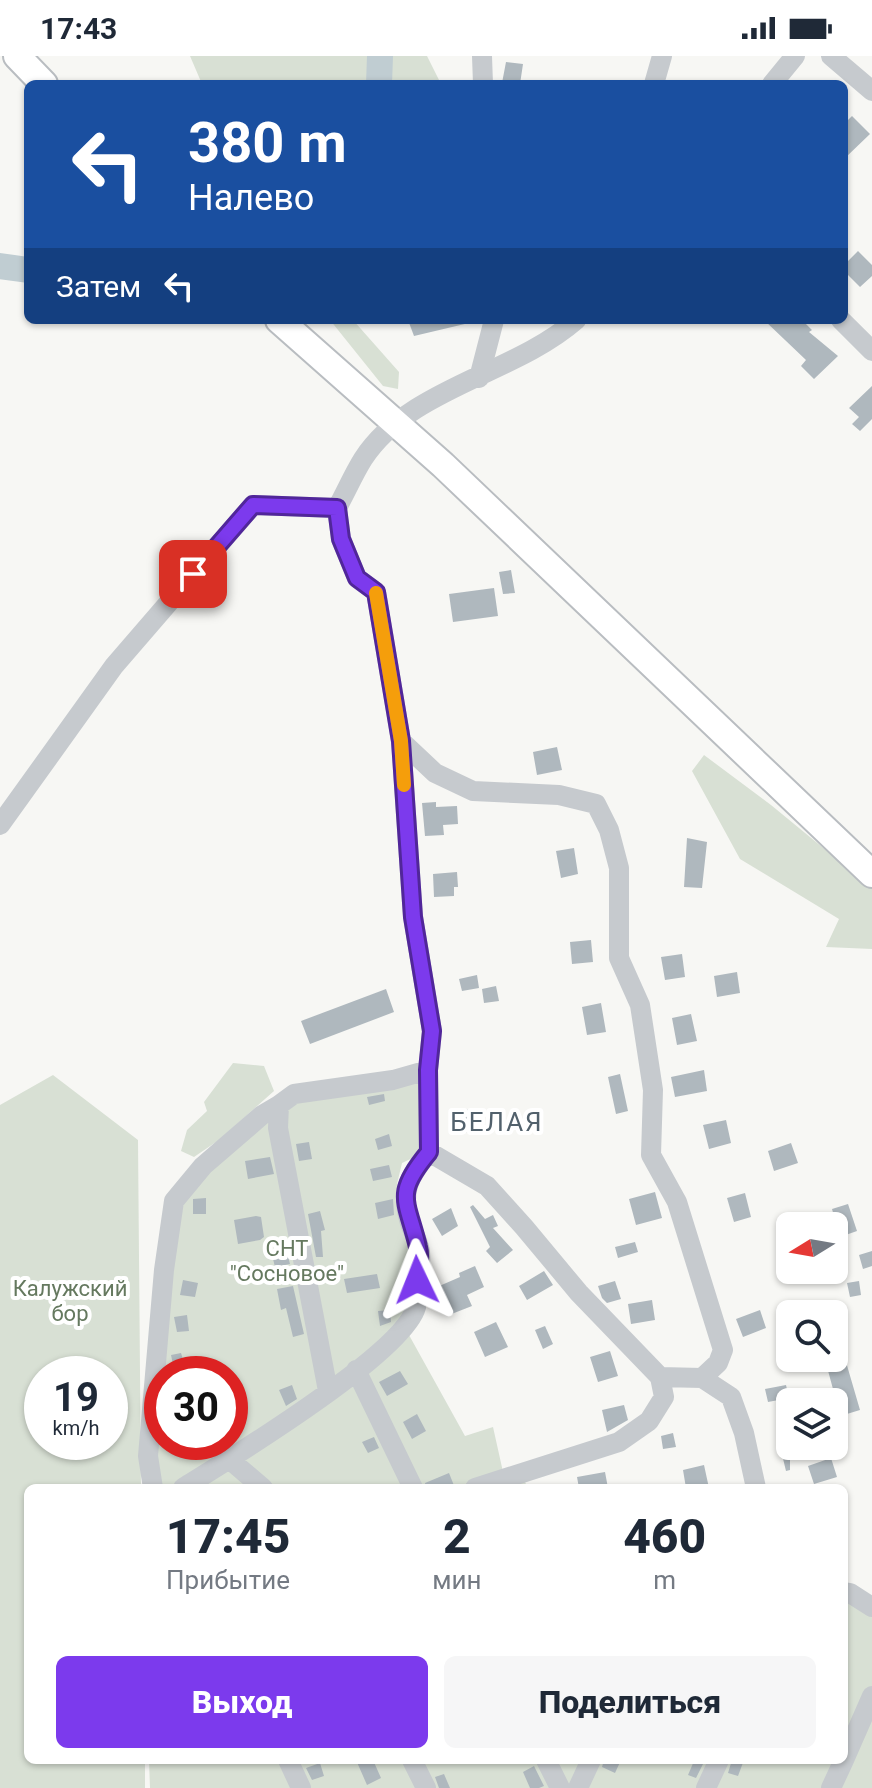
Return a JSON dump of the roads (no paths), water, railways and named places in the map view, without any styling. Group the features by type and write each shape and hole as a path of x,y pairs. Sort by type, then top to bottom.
{"main road":[{"path":"17,56 40,80"},
{"path":"285,326 443,465 872,874"}],"street":[{"path":"482,56 483,80"},
{"path":"655,80 662,56"},
{"path":"775,80 795,56"},
{"path":"831,56 872,91"},
{"path":"479,378 493,324"},
{"path":"248,1447 356,1370 393,1339 415,1309 420,1251 404,1206 411,1174 429,1152 428,1070 432,1031 413,917 401,741 376,592 357,578 341,539 337,508 364,458 395,425 434,397 520,358 571,324"},
{"path":"845,324 872,351"},
{"path":"0,825 114,666 253,505 337,508"},
{"path":"401,741 435,773 473,791 559,795 596,804 609,830 619,868 619,958 640,1005 653,1090 651,1155 677,1202 723,1350 718,1363 702,1378"},
{"path":"152,1484 148,1456 164,1270 174,1201 203,1166 262,1115 294,1094 393,1080 428,1070"},
{"path":"279,1105 278,1128 328,1391"},
{"path":"429,1152 487,1186 579,1293 660,1377 664,1397 649,1421 619,1442 488,1484"},
{"path":"356,1370 411,1484"},
{"path":"660,1377 702,1378 731,1397 744,1433 755,1484"},
{"path":"189,1484 227,1460"},
{"path":"230,1460 258,1484"},
{"path":"848,1593 872,1607"},
{"path":"848,1751 872,1696"},
{"path":"290,1764 301,1788"},
{"path":"414,1764 426,1788"},
{"path":"548,1764 560,1788"},
{"path":"578,1788 589,1764"},
{"path":"706,1788 717,1764"},
{"path":"831,1788 842,1764"}],"waterway":[{"path":"379,80 380,56"},
{"path":"0,266 24,269"}],"district":[{"name":"БЕЛАЯ","path":"497,1122"}],"park label":[{"name":"СНТ \"Сосновое\"","path":"287,1260"},
{"name":"Калужский бор","path":"70,1300"}]}
